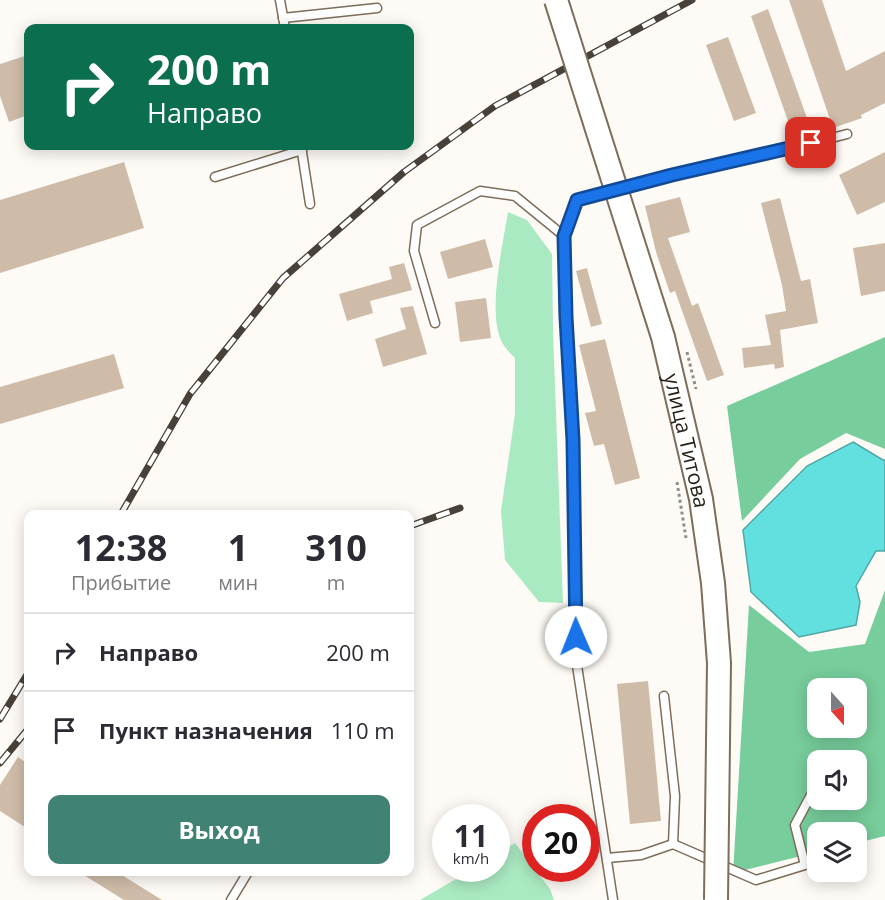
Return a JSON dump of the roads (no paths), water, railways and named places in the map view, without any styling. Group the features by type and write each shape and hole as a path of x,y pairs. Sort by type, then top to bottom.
{"main road":[{"name":"улица Титова","path":"556,0 663,337 701,499 719,663 716,900"}],"lane":[{"path":"280,0 284,24"},
{"path":"283,18 376,8"},
{"path":"614,900 576,659 573,440 564,236 577,200 847,134"},
{"path":"215,177 295,150"},
{"path":"301,150 310,204"},
{"path":"435,322 414,251 417,225 480,191 515,196 564,236"},
{"path":"664,696 675,796 673,844"},
{"path":"607,858 642,855 673,844 756,880 805,865 795,825 807,803"},
{"path":"231,900 246,876"}],"water":[{"path":"853,442 885,460 885,551 876,551 856,586 860,602 856,625 799,637 751,592 743,530 807,466"}],"railway":[{"path":"123,510 190,394 283,278 404,172 495,106 692,0"},
{"path":"414,525 460,508"},
{"path":"0,719 24,680"},
{"path":"0,763 24,734"}]}
